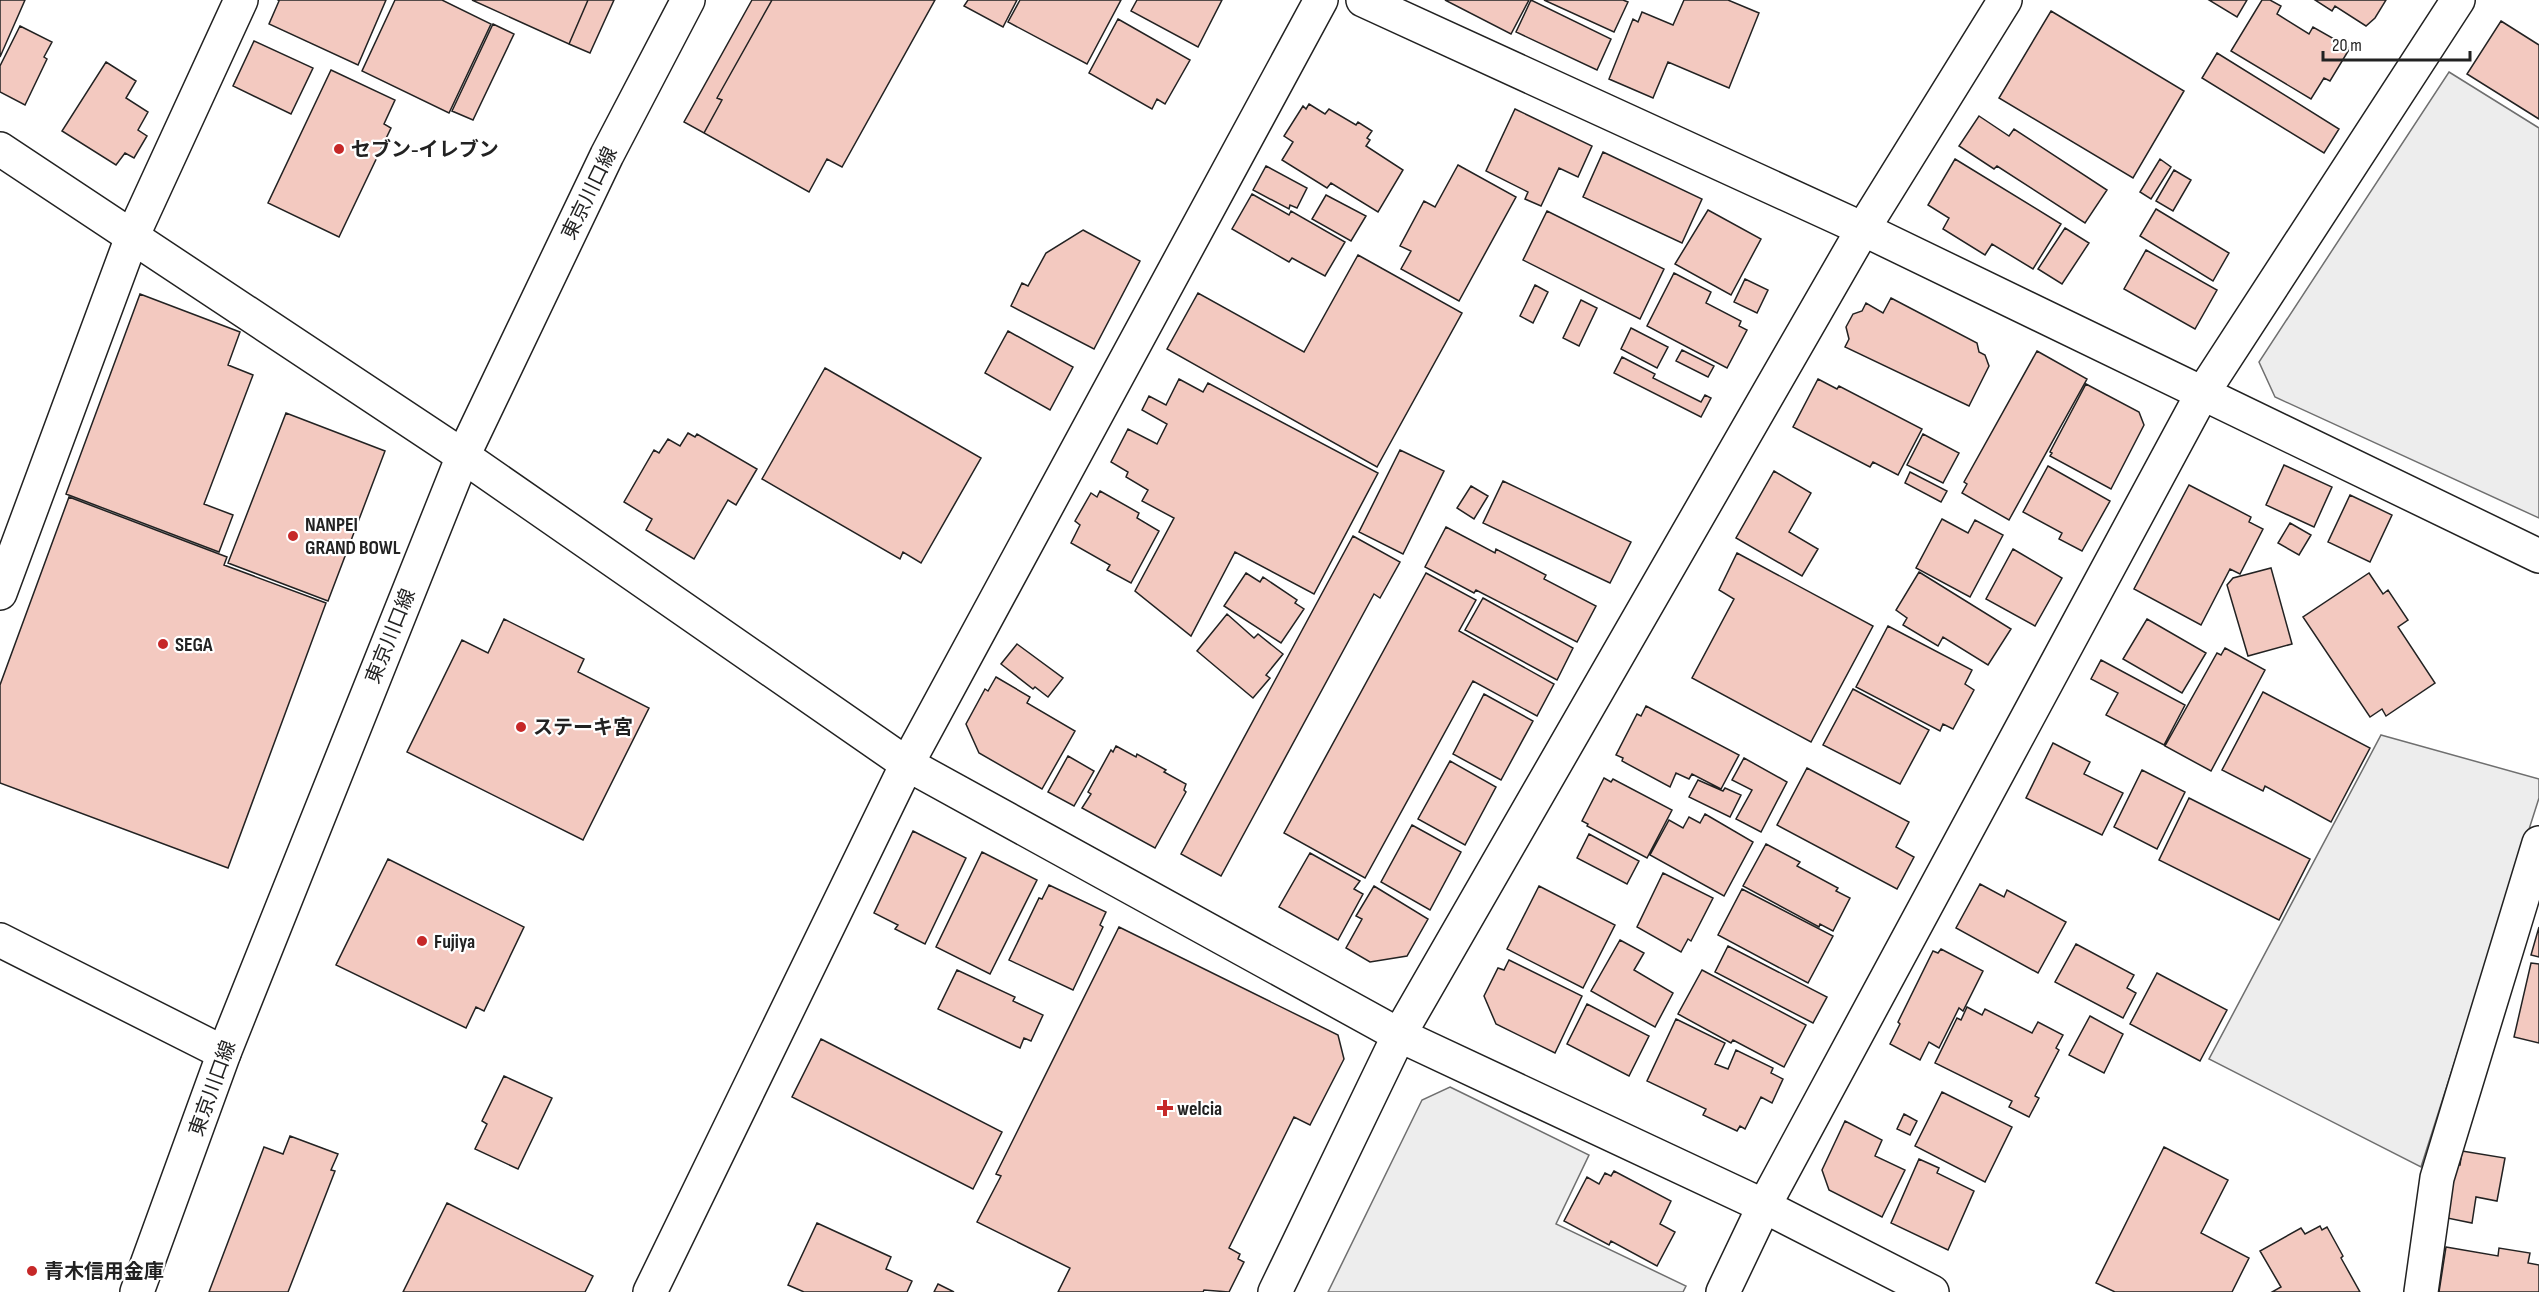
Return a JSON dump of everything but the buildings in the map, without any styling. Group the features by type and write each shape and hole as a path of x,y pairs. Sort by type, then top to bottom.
{"street":[{"path":"0,593 132,237 241,0"},
{"name":"東京川口線","path":"137,1292 224,1053 463,456 607,154 688,0"},
{"path":"650,1292 907,764 1321,0"},
{"path":"1363,0 1863,230 2539,556"},
{"path":"1275,1292 1399,1035 1863,230 2006,0"},
{"path":"1723,1292 1764,1206 2202,394 2458,0"},
{"path":"0,149 463,456 907,764 1399,1035 1764,1206 1932,1292"},
{"path":"2421,1292 2437,1178 2539,843"},
{"path":"0,940 224,1053"}],"shaded area":[{"path":"2449,72 2539,128 2539,518 2275,397 2259,362"},
{"path":"2381,735 2539,779 2539,798 2421,1167 2209,1059"},
{"path":"1450,1087 1589,1155 1556,1224 1686,1286 1683,1292 1328,1292 1422,1100"}],"place":[{"name":"セブン-イレブン","path":"339,149"},
{"name":"NANPEI GRAND BOWL","path":"293,536"},
{"name":"SEGA","path":"163,644"},
{"name":"ステーキ宮","path":"521,727"},
{"name":"Fujiya","path":"422,941"},
{"name":"welcia","path":"1165,1108"},
{"name":"青木信用金庫","path":"32,1271"}]}
